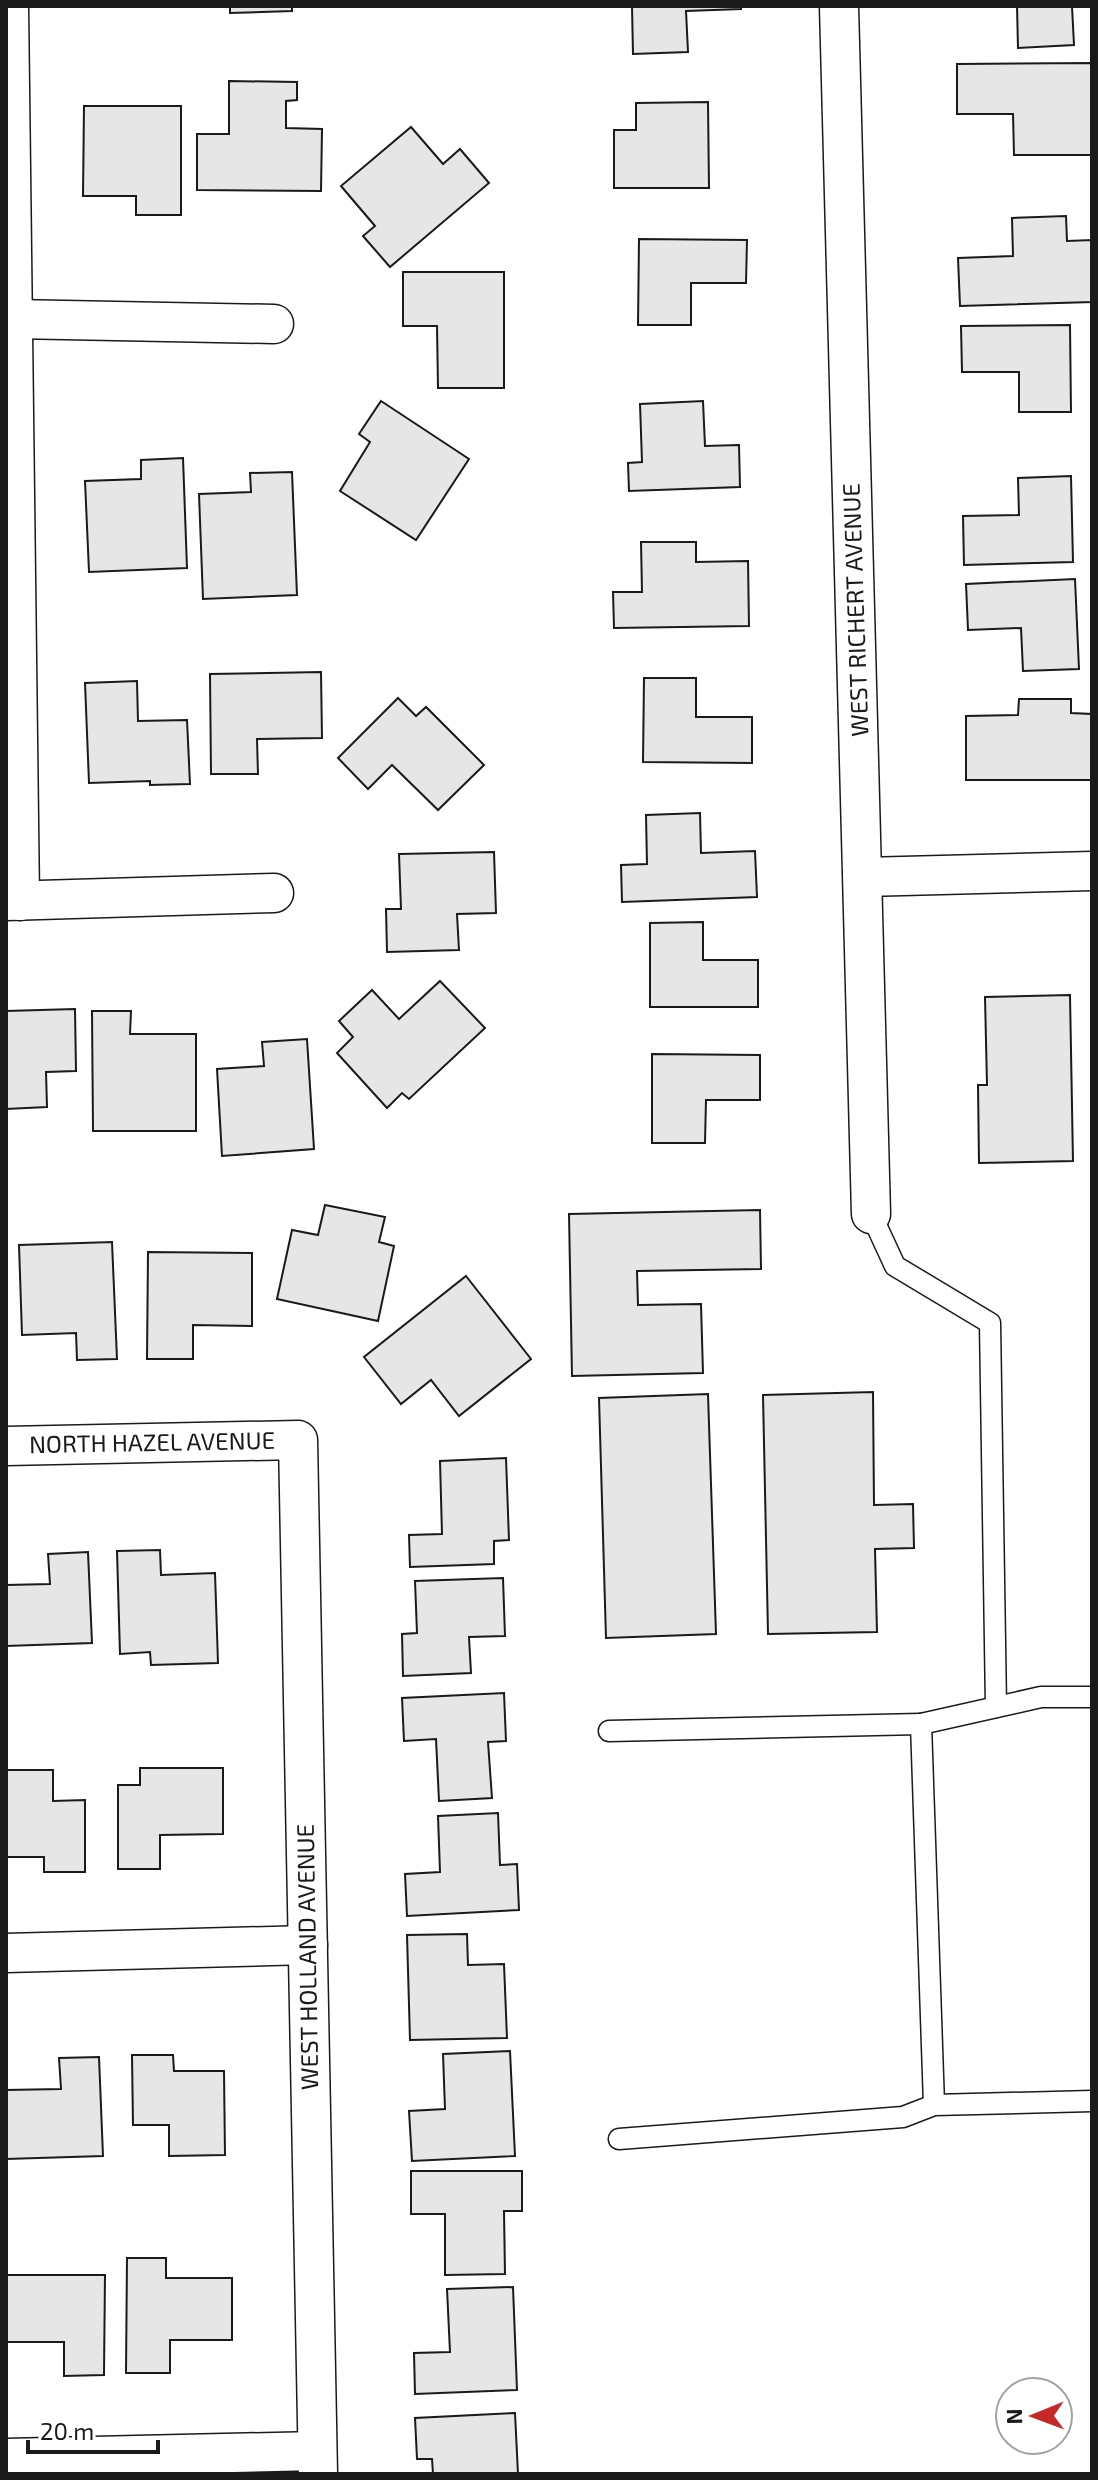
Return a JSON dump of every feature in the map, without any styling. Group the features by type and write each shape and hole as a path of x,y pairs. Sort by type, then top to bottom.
{"street":[{"path":"9,6 13,319 13,901 274,893"},
{"name":"WEST RICHERT AVENUE","path":"839,6 871,1214"},
{"path":"13,319 274,324"},
{"path":"864,877 1092,871"},
{"name":"NORTH HAZEL AVENUE","path":"6,1446 298,1440"},
{"name":"WEST HOLLAND AVENUE","path":"298,1440 317,2462"},
{"path":"6,1953 308,1945"},
{"path":"6,2458 317,2462"}],"lane":[{"path":"871,1214 895,1266 990,1323 996,1707"},
{"path":"609,1731 921,1724 1041,1697 1092,1697"},
{"path":"921,1724 934,2105"},
{"path":"619,2139 903,2117 934,2105 1092,2101"}],"building":[{"path":"230,6 292,6 292,11 230,13"},
{"path":"632,6 741,6 741,9 686,11 688,52 633,54"},
{"path":"1017,6 1072,6 1074,45 1018,48"},
{"path":"1092,63 1092,155 1014,155 1013,114 957,114 957,64"},
{"path":"229,81 297,82 297,100 286,101 286,128 322,129 321,191 197,190 197,134 229,134"},
{"path":"708,102 709,188 614,188 614,130 636,130 636,103"},
{"path":"84,106 181,106 181,215 136,215 136,196 83,196"},
{"path":"411,127 443,164 460,149 489,183 390,267 363,236 375,226 341,186"},
{"path":"1066,216 1067,241 1092,240 1092,302 960,306 958,258 1013,256 1012,218"},
{"path":"639,239 747,240 746,283 691,283 691,325 638,325"},
{"path":"403,272 504,272 504,388 438,388 437,326 403,326"},
{"path":"1070,325 1071,412 1019,412 1019,372 962,372 961,326"},
{"path":"381,401 469,459 416,540 340,491 370,442 359,434"},
{"path":"703,401 705,446 739,445 740,487 629,491 628,463 642,462 640,404"},
{"path":"183,458 187,568 89,572 85,481 141,479 141,460"},
{"path":"292,472 297,595 203,599 199,494 251,492 250,473"},
{"path":"1071,476 1073,562 964,565 963,516 1019,515 1018,478"},
{"path":"641,542 696,542 696,562 748,561 749,626 614,628 613,592 642,592"},
{"path":"1075,579 1079,669 1023,671 1021,628 968,630 966,584"},
{"path":"321,672 322,738 257,739 258,774 211,774 210,674"},
{"path":"644,678 696,678 696,717 752,717 752,763 643,762"},
{"path":"137,681 138,721 187,720 190,784 150,785 150,781 89,783 85,683"},
{"path":"398,698 416,716 426,707 484,765 438,810 392,765 368,789 338,758"},
{"path":"1019,699 1071,699 1071,713 1092,714 1092,780 966,780 966,716 1018,715"},
{"path":"700,813 701,853 755,851 757,897 622,902 621,865 647,864 646,815"},
{"path":"494,852 496,913 457,914 459,950 387,952 386,909 401,909 399,854"},
{"path":"703,922 703,960 758,960 758,1007 650,1007 650,923"},
{"path":"440,981 485,1028 409,1099 402,1093 387,1108 337,1053 353,1037 339,1021 372,990 399,1019"},
{"path":"1070,995 1073,1161 979,1163 978,1085 987,1085 985,997"},
{"path":"75,1009 76,1071 46,1072 47,1107 6,1109 6,1011"},
{"path":"92,1011 131,1011 130,1034 196,1034 196,1131 93,1131"},
{"path":"307,1039 314,1149 222,1156 217,1069 264,1066 262,1042"},
{"path":"652,1054 760,1055 760,1100 706,1100 705,1143 652,1143"},
{"path":"325,1205 385,1217 379,1242 394,1246 378,1321 277,1299 292,1230 318,1235"},
{"path":"760,1210 761,1269 637,1271 638,1305 701,1304 703,1373 572,1376 569,1214"},
{"path":"112,1242 117,1359 77,1360 76,1333 22,1335 19,1245"},
{"path":"148,1252 252,1253 252,1326 193,1325 193,1359 147,1359"},
{"path":"466,1276 531,1359 459,1416 431,1380 401,1404 364,1357"},
{"path":"873,1392 874,1505 913,1504 914,1548 875,1549 877,1632 768,1634 763,1395"},
{"path":"708,1394 716,1634 606,1638 599,1398"},
{"path":"506,1458 509,1540 494,1541 494,1564 410,1567 409,1535 442,1534 440,1461"},
{"path":"160,1550 161,1575 215,1573 218,1663 151,1665 150,1652 120,1654 117,1551"},
{"path":"88,1552 92,1643 6,1646 6,1585 50,1584 48,1554"},
{"path":"503,1578 505,1636 469,1637 471,1673 403,1676 402,1634 417,1633 415,1581"},
{"path":"504,1693 506,1741 488,1742 492,1798 439,1801 436,1739 404,1741 402,1698"},
{"path":"140,1768 223,1768 223,1834 160,1835 160,1869 118,1869 118,1785 140,1785"},
{"path":"6,1770 53,1770 53,1801 85,1800 85,1872 44,1872 44,1857 6,1857"},
{"path":"498,1813 500,1865 517,1864 519,1910 407,1916 405,1874 440,1872 438,1816"},
{"path":"467,1934 468,1965 504,1964 507,2038 410,2040 407,1935"},
{"path":"510,2051 515,2156 412,2161 409,2111 445,2109 443,2054"},
{"path":"132,2055 173,2055 174,2071 224,2071 225,2155 169,2156 169,2125 133,2125"},
{"path":"99,2057 103,2156 6,2159 6,2090 61,2089 59,2058"},
{"path":"411,2171 522,2171 522,2211 504,2211 505,2274 445,2275 445,2214 411,2214"},
{"path":"127,2258 166,2258 166,2278 232,2278 232,2340 170,2340 170,2373 126,2373"},
{"path":"6,2275 105,2275 104,2375 64,2376 64,2342 6,2342"},
{"path":"513,2287 517,2390 415,2394 414,2353 450,2352 447,2289"},
{"path":"515,2413 518,2474 433,2474 432,2459 417,2459 415,2418"}]}
